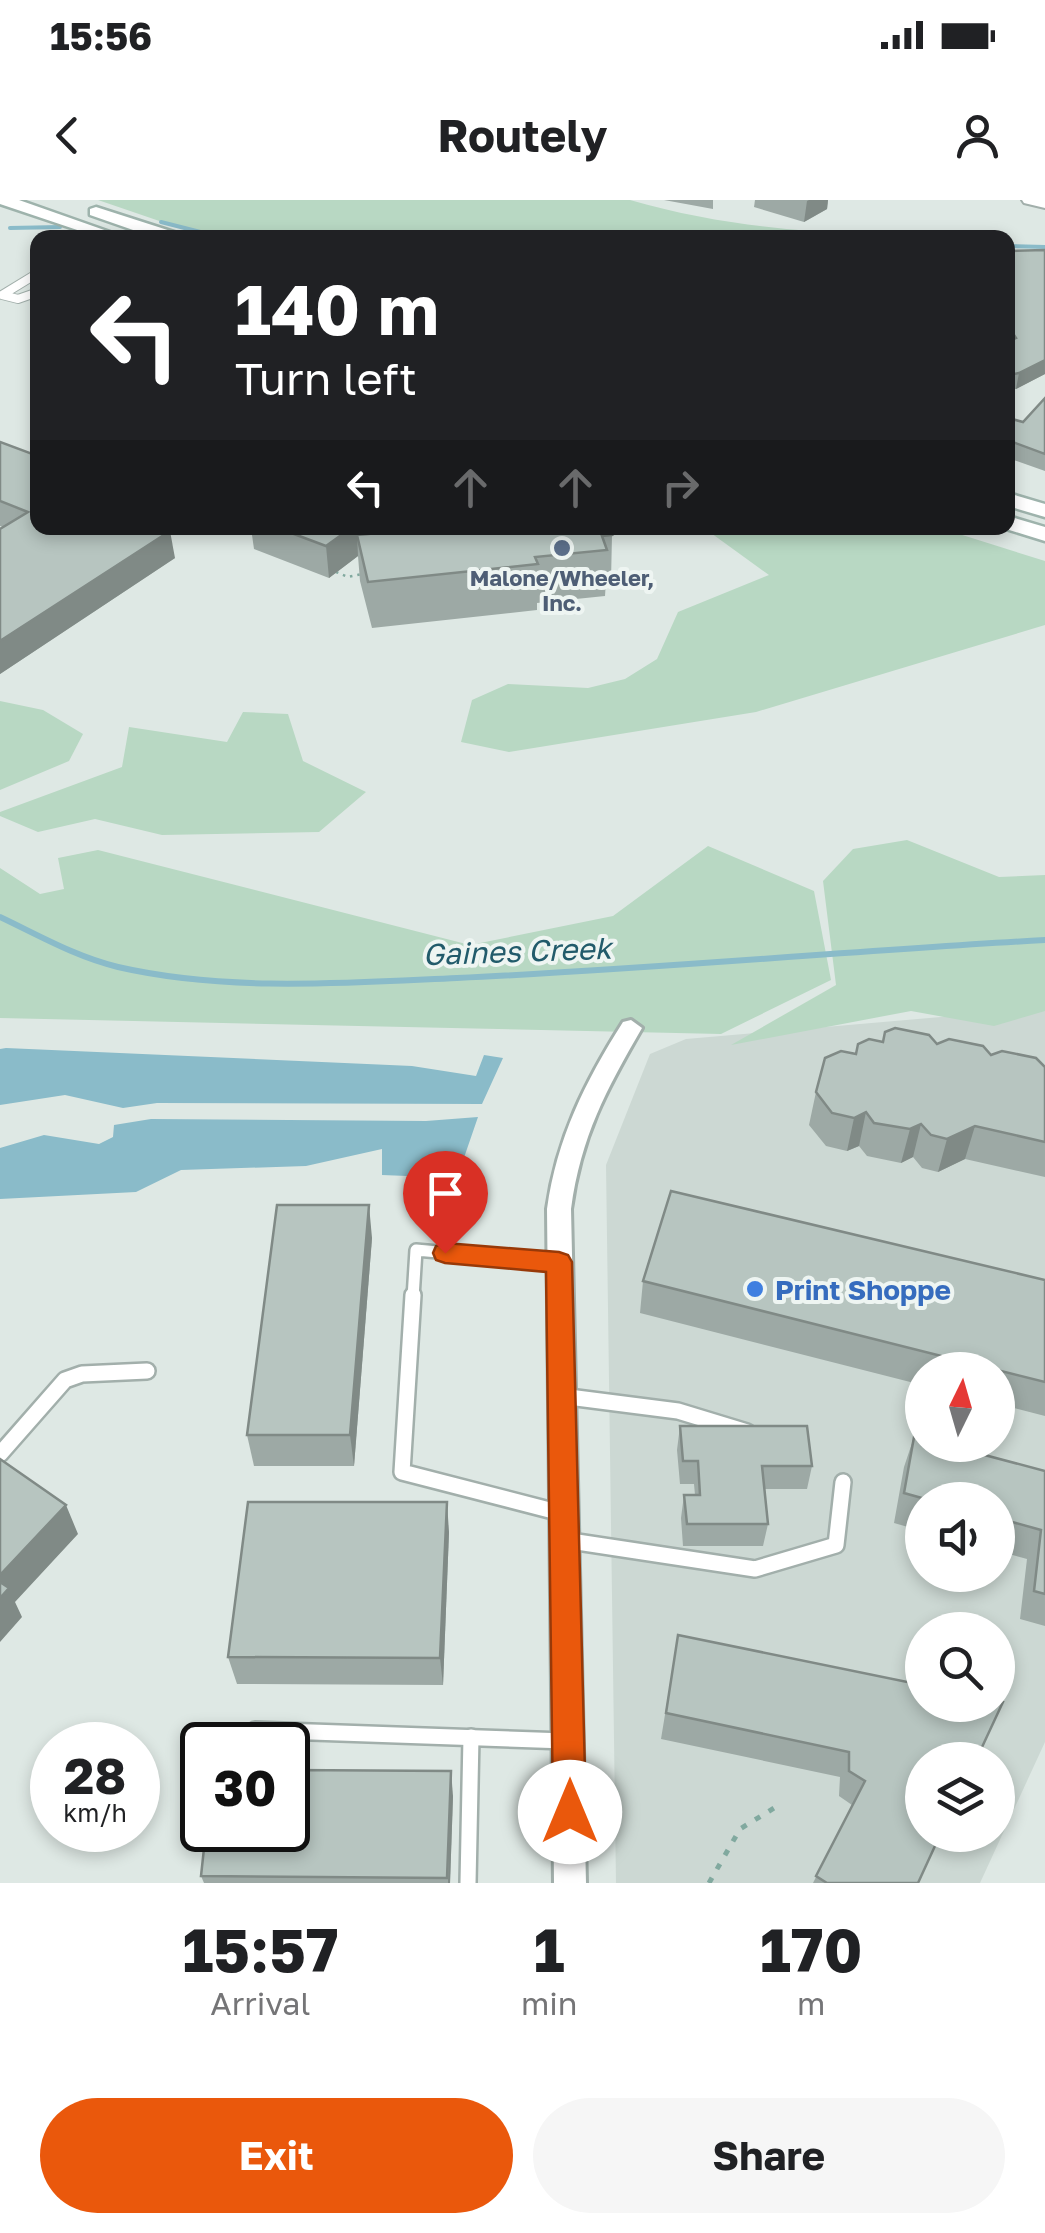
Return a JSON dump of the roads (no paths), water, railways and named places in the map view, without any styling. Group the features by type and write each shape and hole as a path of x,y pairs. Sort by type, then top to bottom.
{"main road":[{"path":"3,200 35,204 99,230"},
{"path":"61,200 150,230"},
{"path":"1015,501 1045,510"},
{"path":"1015,524 1045,534"}],"street":[{"path":"1029,200 1045,204"},
{"path":"570,1883 559,1262 563,1170 575,1126 591,1091 631,1028"}],"lane":[{"path":"30,278 2,295 18,300 30,295"},
{"path":"559,1262 416,1250 402,1472 564,1527 755,1568 836,1545 843,1482"},
{"path":"0,1454 66,1380 82,1374 146,1370"},
{"path":"561,1396 670,1408 708,1416 763,1438"},
{"path":"310,1732 569,1741"},
{"path":"468,1883 472,1737"}],"water":[{"path":"0,1049 412,1066 476,1076 484,1055 503,1058 482,1104 157,1103 123,1108 65,1095 0,1105"},
{"path":"478,1117 457,1178 382,1175 382,1149 306,1166 181,1170 136,1192 0,1199 0,1148 44,1135 99,1144 113,1137 114,1125 151,1119 426,1121"}],"waterway":[{"path":"161,222 192,230"},
{"path":"10,228 60,227"},
{"path":"1015,246 1045,247"},
{"name":"Gaines Creek","path":"0,917 72,952 118,967 201,980 287,984 530,974 1045,940"}],"place":[{"name":"Malone/Wheeler, Inc.","path":"562,548"},
{"name":"Print Shoppe","path":"755,1289"}]}
